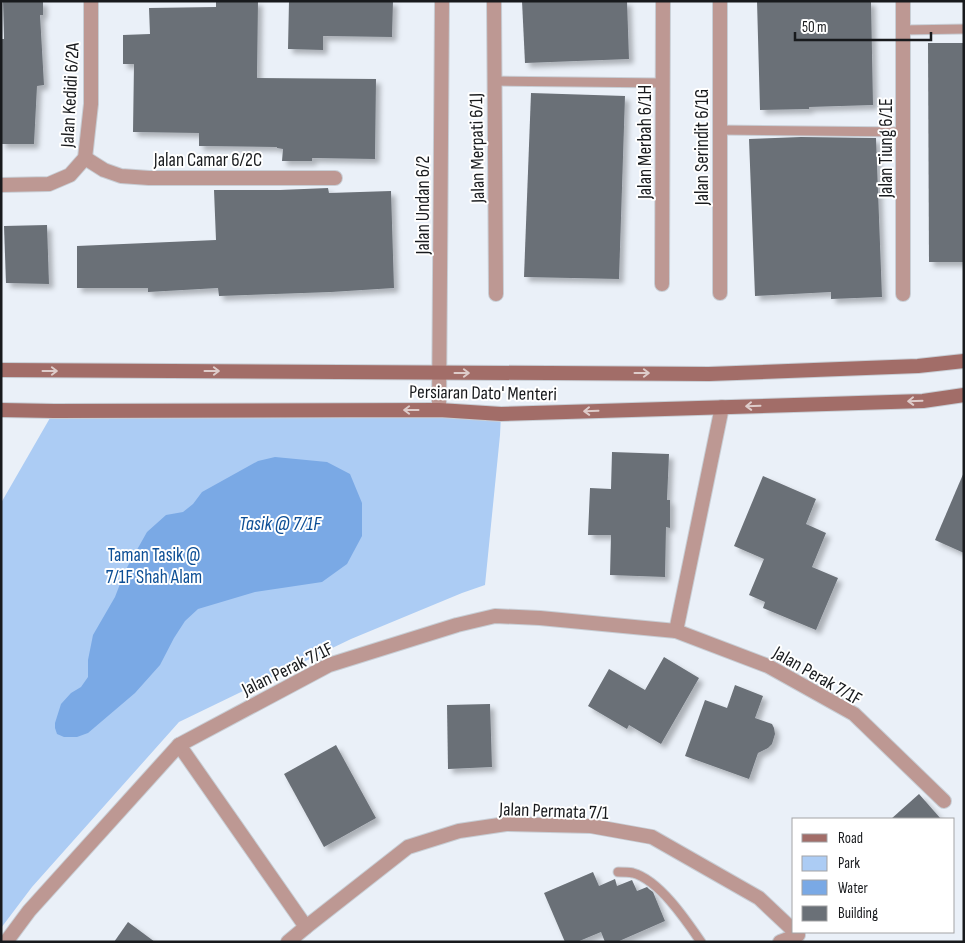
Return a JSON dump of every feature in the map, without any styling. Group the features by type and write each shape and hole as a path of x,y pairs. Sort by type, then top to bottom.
{"main road":[{"name":"Persiaran Dato' Menteri","path":"1,370 709,374 918,366 964,361"},
{"name":"Persiaran Dato' Menteri","path":"1,410 439,410 501,414 923,401 964,395"}],"street":[{"name":"Jalan Kedidi 6/2A","path":"1,185 49,184 70,175 85,158 91,104 91,1"},
{"name":"Jalan Undan 6/2","path":"439,410 442,1"},
{"name":"Jalan Merpati 6/1J","path":"494,1 496,294"},
{"name":"Jalan Merbah 6/1H","path":"662,284 664,1"},
{"name":"Jalan Serindit 6/1G","path":"720,1 720,293"},
{"name":"Jalan Tiung 6/1E","path":"903,1 904,294"},
{"name":"Jalan Camar 6/2C","path":"85,158 104,170 121,176 159,178 335,178"},
{"path":"676,631 722,407"},
{"name":"Jalan Perak 7/1F","path":"6,942 29,911 179,744 329,665 458,625 495,616 540,618 676,631 768,666 854,714 944,801"},
{"path":"179,744 306,927"},
{"name":"Jalan Permata 7/1","path":"288,942 408,847 458,831 506,824 591,826 652,838 759,898 792,929"},
{"path":"780,942 798,935"}],"lane":[{"path":"903,30 964,29"},
{"path":"494,81 663,83"},
{"path":"720,130 904,132"},
{"path":"618,872 634,873 648,880 673,904 701,942"}],"green space":[{"name":"Taman Tasik @ 7/1F Shah Alam","path":"54,411 501,414 485,585 351,639 179,722 32,887 1,928 1,503"}],"water":[{"name":"Tasik @ 7/1F","path":"275,457 327,462 350,474 362,503 362,536 347,564 322,582 255,592 198,609 185,621 160,665 135,693 88,733 77,737 64,737 57,734 55,723 61,704 71,693 81,687 88,677 88,660 93,635 115,597 125,571 147,532 166,515 183,512 193,504 202,492 258,461"}],"building":[{"path":"3,1 43,1 43,15 40,15 44,85 37,86 34,144 1,144 1,39 4,39"},
{"path":"216,1 258,1 257,78 376,79 375,159 312,158 312,161 282,161 283,149 277,147 199,146 199,133 133,132 134,64 123,64 123,35 150,34 149,8 216,7"},
{"path":"289,1 393,1 392,37 323,36 323,50 288,49"},
{"path":"522,1 627,1 629,59 525,63"},
{"path":"757,1 871,1 873,105 760,110"},
{"path":"928,43 964,43 964,262 929,262"},
{"path":"531,93 625,96 619,279 524,277"},
{"path":"801,137 876,138 882,297 831,299 831,292 755,296 749,139"},
{"path":"328,188 329,193 391,191 394,288 219,296 218,288 148,292 148,288 77,288 77,246 216,240 214,190"},
{"path":"47,225 49,284 6,283 4,226"},
{"path":"612,452 669,454 667,500 670,500 670,528 666,527 665,577 610,575 611,535 588,535 590,488 611,489"},
{"path":"964,472 964,553 935,540"},
{"path":"763,476 816,499 806,524 826,533 812,567 838,578 816,630 763,608 765,602 749,595 764,559 734,546"},
{"path":"664,657 699,678 661,744 629,725 627,729 588,706 609,669 645,690"},
{"path":"735,685 763,696 755,718 772,724 775,734 772,744 758,753 749,779 685,756 705,700 727,708"},
{"path":"490,704 492,767 448,769 447,705"},
{"path":"336,745 376,818 324,847 284,774"},
{"path":"919,794 940,818 892,818"},
{"path":"593,872 599,886 615,879 617,886 632,880 637,891 647,887 653,892 665,921 617,942 605,942 601,932 577,942 565,942 544,893"},
{"path":"128,922 155,942 114,942"}]}
